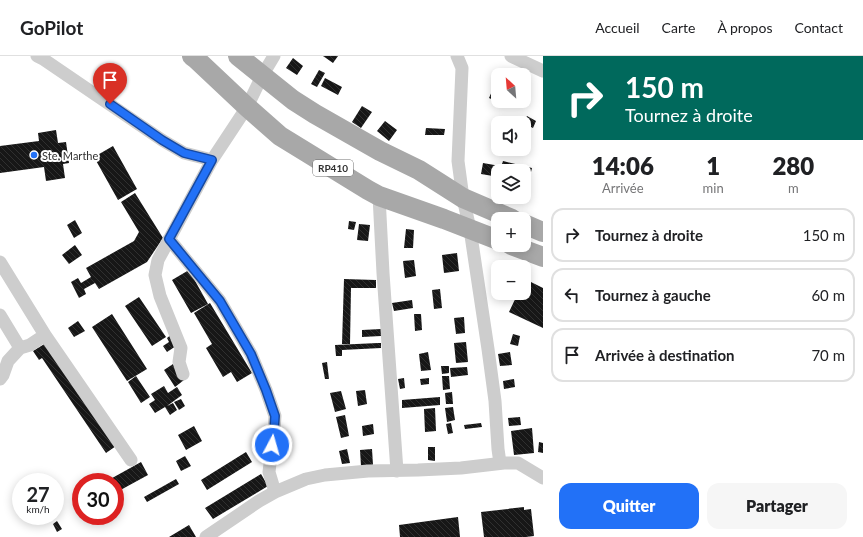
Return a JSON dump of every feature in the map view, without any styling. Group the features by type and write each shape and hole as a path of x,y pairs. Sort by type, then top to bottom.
{"main road":[{"name":"RP410","path":"192,56 280,136 379,196 491,237"},
{"path":"238,56 293,100 315,114 380,151 418,170 463,198 496,212"},
{"path":"531,227 543,232"},
{"path":"530,252 543,257"}],"street":[{"path":"37,56 162,140 184,153 212,160"},
{"path":"183,374 179,362 181,348 160,296 155,276 158,260 212,160 247,107 262,76 274,56"},
{"path":"457,56 462,68 458,161 463,198 470,229 495,401 500,463"},
{"path":"511,56 543,71"},
{"path":"379,196 382,273 397,471"},
{"path":"169,239 220,301 251,354 275,416 269,472 275,492"},
{"path":"0,262 46,335 131,460"},
{"path":"0,315 20,348"},
{"path":"0,379 8,361 20,348 30,345 46,335"},
{"path":"206,537 259,501 275,492 306,479 326,475 368,471 461,468 500,463 518,463 543,478"}],"building":[{"path":"323,56 338,56 333,63"},
{"path":"293,58 303,66 297,75 286,68"},
{"path":"319,70 325,73 317,87 311,84"},
{"path":"325,78 342,87 338,95 321,86"},
{"path":"362,106 372,112 361,128 352,122"},
{"path":"531,118 536,121 533,128 531,127"},
{"path":"385,121 397,130 389,141 377,131"},
{"path":"426,128 445,129 444,135 425,135"},
{"name":"Ste. Marthe","path":"56,130 58,143 66,142 69,163 63,164 65,178 46,181 44,167 0,173 0,146 39,141 38,133"},
{"path":"113,146 137,189 118,200 94,157"},
{"path":"503,161 515,164 502,164"},
{"path":"483,163 491,164 491,176 481,174"},
{"path":"135,193 163,238 147,262 99,289 95,283 84,289 86,294 79,298 71,282 78,278 81,283 91,277 86,268 134,241 139,232 121,202"},
{"path":"75,220 82,233 74,238 67,225"},
{"path":"349,221 356,222 354,230 348,229"},
{"path":"359,224 370,225 368,241 357,240"},
{"path":"406,229 414,230 413,248 404,248"},
{"path":"75,245 82,255 69,264 62,255"},
{"path":"457,253 459,271 444,273 442,255"},
{"path":"414,260 416,276 405,278 403,261"},
{"path":"189,270 208,304 191,313 172,280"},
{"path":"344,279 376,280 376,288 351,288 350,344 342,344"},
{"path":"531,282 543,288 543,328 509,312 515,300 531,300"},
{"path":"440,289 442,308 434,309 432,290"},
{"path":"139,297 166,337 152,346 125,306"},
{"path":"412,300 413,308 394,311 392,303"},
{"path":"210,303 252,373 237,382 231,372 223,377 206,348 212,344 194,313"},
{"path":"112,314 147,369 127,381 92,327"},
{"path":"414,314 421,314 422,330 415,331"},
{"path":"464,317 465,333 456,334 454,318"},
{"path":"78,321 85,331 74,337 68,328"},
{"path":"381,329 381,336 362,337 362,330"},
{"path":"172,334 179,344 167,352 163,346 169,342 167,338"},
{"path":"513,334 520,336 518,346 510,344"},
{"path":"466,342 468,362 456,363 454,343"},
{"path":"46,343 116,446 106,453 42,358 39,360 33,351"},
{"path":"381,343 381,348 342,350 342,356 336,356 335,345"},
{"path":"428,352 431,370 421,371 419,354"},
{"path":"510,352 512,365 500,366 498,354"},
{"path":"327,362 329,379 325,379 322,363"},
{"path":"173,364 184,380 175,387 164,370"},
{"path":"441,366 449,366 449,373 442,374"},
{"path":"467,367 468,375 451,377 450,368"},
{"path":"136,376 150,397 141,403 128,382"},
{"path":"442,376 449,376 450,389 443,390"},
{"path":"404,378 405,388 400,389 398,379"},
{"path":"429,378 429,384 421,385 420,379"},
{"path":"514,379 515,387 504,389 503,381"},
{"path":"164,386 168,393 177,387 182,395 167,406 173,403 177,410 170,415 165,407 155,413 149,404 155,400 151,394"},
{"path":"365,390 367,404 358,406 356,391"},
{"path":"341,391 346,409 335,412 330,393"},
{"path":"452,392 453,404 446,404 445,393"},
{"path":"440,397 440,405 402,408 402,400"},
{"path":"181,399 185,406 179,410 174,402"},
{"path":"453,407 455,420 447,422 445,408"},
{"path":"435,408 436,431 425,432 424,409"},
{"path":"345,415 349,436 341,438 336,417"},
{"path":"520,417 521,425 509,426 508,418"},
{"path":"451,423 453,433 448,434 446,424"},
{"path":"481,423 482,427 465,429 464,425"},
{"path":"373,424 374,434 363,436 362,426"},
{"path":"194,426 202,441 186,450 178,435"},
{"path":"532,428 534,453 514,455 511,431"},
{"path":"539,442 543,443 543,453 538,452"},
{"path":"428,447 435,447 435,461 428,460"},
{"path":"347,449 350,463 342,464 339,451"},
{"path":"372,449 373,465 361,466 360,450"},
{"path":"246,452 252,462 207,490 201,480"},
{"path":"185,456 191,466 181,471 176,461"},
{"path":"141,462 148,475 124,488 124,473 121,473"},
{"path":"261,474 268,486 213,519 205,508"},
{"path":"176,479 179,484 147,502 144,497"},
{"path":"524,507 524,510 531,509 534,536 484,537 481,512"},
{"path":"458,517 460,537 400,537 399,525"},
{"path":"54,525 60,525 62,529 57,532"},
{"path":"189,525 196,537 169,537"}],"place":[{"name":"Ste. Marthe","path":"34,155"}],"route":[{"path":"110,104 162,140 184,153 212,160 169,239 220,301 251,354 275,416 272,445"}]}
